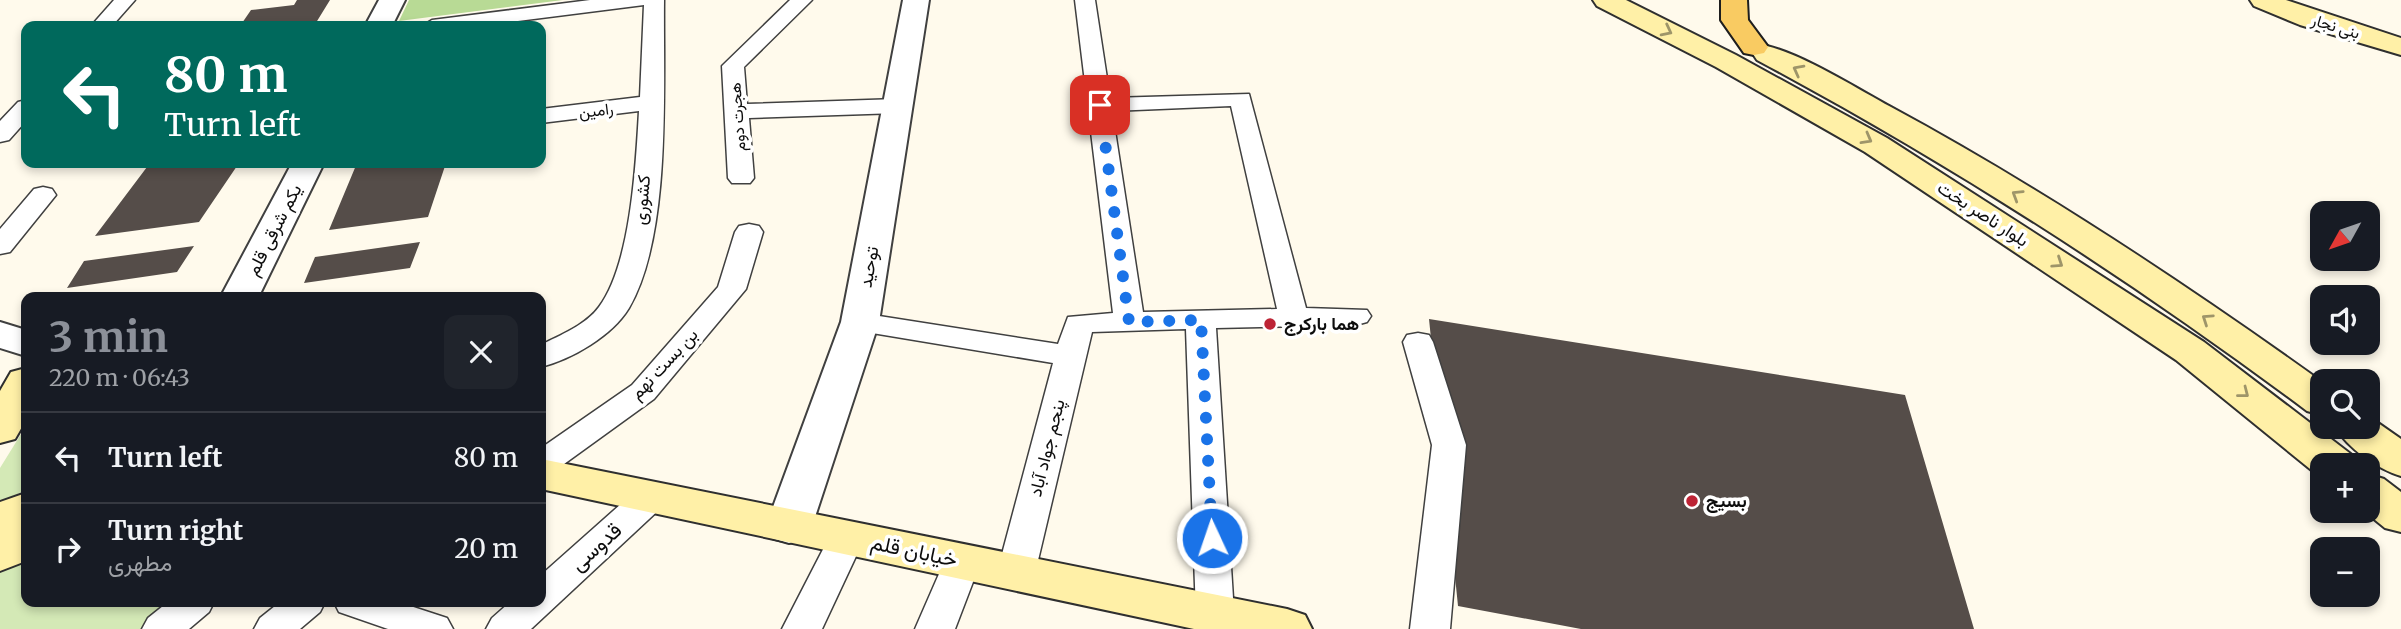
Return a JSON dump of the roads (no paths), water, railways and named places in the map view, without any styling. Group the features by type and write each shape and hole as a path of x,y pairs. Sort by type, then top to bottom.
{"main road":[{"name":"بلوار ناصر بخت","path":"1606,0 1726,61 1876,145 2190,351 2319,453"},
{"name":"بلوار ناصر بخت","path":"1663,0 1931,142 2073,230 2249,347 2310,393"},
{"path":"1734,0 1732,13 1736,24 1754,47"},
{"name":"بنی نجار","path":"2263,0 2318,22 2389,41"},
{"name":"بنی نجار","path":"2285,0 2389,41"},
{"path":"0,429 21,390"},
{"path":"2372,439 2401,461"},
{"name":"خیابان قلم","path":"546,475 962,561 1198,617 1287,629"},
{"path":"2380,499 2401,516"},
{"path":"0,521 21,511"},
{"path":"0,553 21,543"}],"street":[{"path":"106,21 125,0"},
{"path":"382,21 392,0"},
{"path":"472,21 638,0"},
{"name":"کشوری","path":"546,354 585,332 614,306 639,232 651,103 653,0"},
{"name":"هجرت دوم","path":"741,178 733,66 802,0"},
{"name":"توحید","path":"789,526 860,322 916,0"},
{"path":"1085,0 1129,322 1356,316"},
{"path":"1100,105 1241,99 1294,318"},
{"name":"رامین","path":"546,115 651,103"},
{"path":"737,111 898,106"},
{"path":"0,135 21,112"},
{"name":"یکم شرقی قلم","path":"242,292 305,168"},
{"path":"0,246 43,195"},
{"name":"بن بست نهم","path":"546,460 643,392 732,289 749,232"},
{"path":"1198,617 1201,320"},
{"path":"860,322 1071,356"},
{"name":"پنجم جواد آباد","path":"1016,573 1079,323 1129,322"},
{"path":"0,334 21,342"},
{"path":"1418,342 1449,445 1430,629"},
{"name":"قدوسی","path":"546,592 651,497"},
{"path":"802,629 847,537"},
{"path":"936,629 962,561"},
{"path":"162,629 189,607"},
{"path":"274,629 300,607"},
{"path":"368,607 433,629"},
{"path":"506,629 530,607"}],"place":[{"name":"هما بارکرج","path":"1270,324"},
{"name":"بسیج","path":"1692,501"}]}
